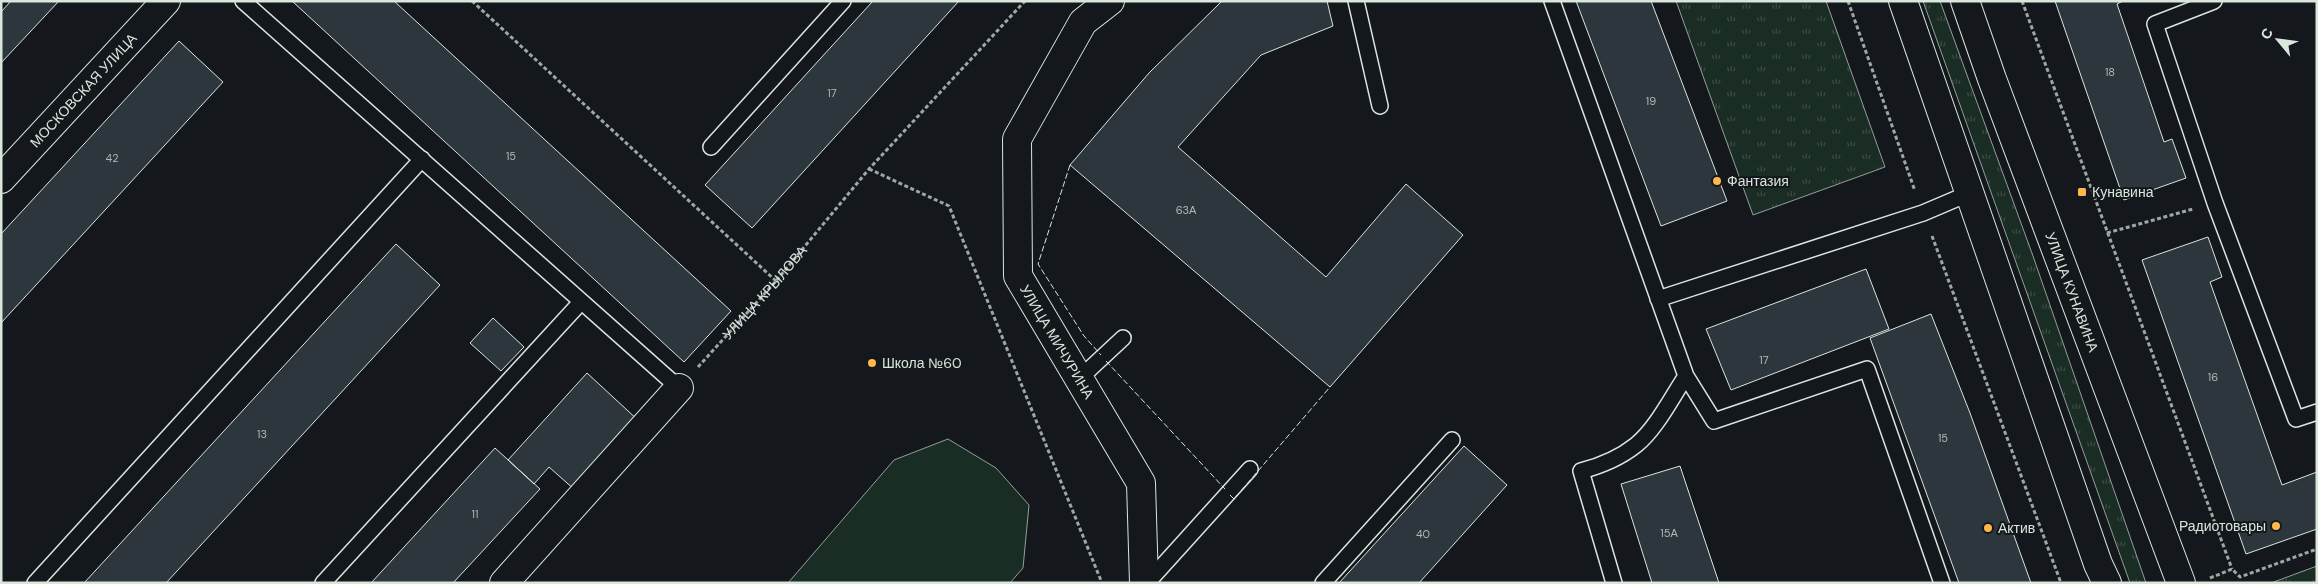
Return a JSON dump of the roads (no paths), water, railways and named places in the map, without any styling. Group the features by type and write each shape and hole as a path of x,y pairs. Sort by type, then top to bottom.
{"street":[{"name":"МОСКОВСКАЯ УЛИЦА","path":"1,179 166,1"},
{"name":"УЛИЦА МИЧУРИНА","path":"1110,1 1083,22 1017,139 1018,276 1141,483 1146,583"},
{"path":"1903,1 2098,564 2107,583"},
{"name":"УЛИЦА КУНАВИНА","path":"1965,1 1992,79 2181,583"},
{"path":"504,583 680,388"}],"lane":[{"path":"243,1 680,388"},
{"path":"711,147 843,1"},
{"path":"1356,1 1380,106"},
{"path":"1552,1 1686,376 1714,421 1867,369 1942,583"},
{"path":"2214,1 2155,24 2215,203 2296,419 2317,412"},
{"path":"35,583 422,159"},
{"path":"1658,299 1923,213 1970,192"},
{"path":"324,583 581,302"},
{"path":"1079,379 1122,338"},
{"path":"1614,583 1581,471 1599,466 1637,444 1659,418 1686,376"},
{"path":"1323,583 1452,440"},
{"path":"1146,583 1250,469"}],"place":[{"name":"Фантазия","path":"1717,181"},
{"name":"Кунавина","path":"2082,192"},
{"name":"Школа №60","path":"872,363"},
{"name":"Радиотовары","path":"2276,526"},
{"name":"Актив","path":"1988,528"}]}
